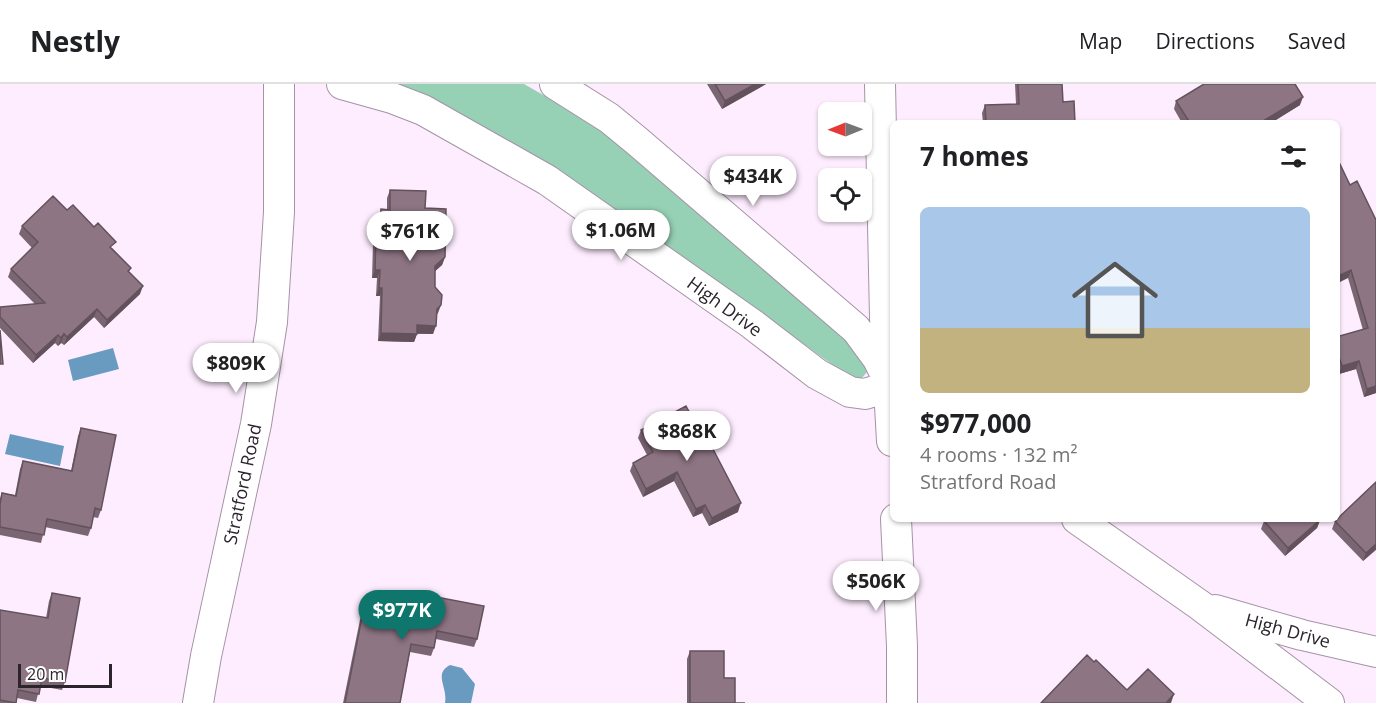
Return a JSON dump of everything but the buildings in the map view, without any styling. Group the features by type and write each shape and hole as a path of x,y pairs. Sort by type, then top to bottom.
{"street":[{"name":"Stratford Road","path":"198,703 256,424 272,322 279,212 279,84"},
{"name":"High Drive","path":"342,84 392,98 423,111 547,180 752,324 817,374 850,392 865,394 890,387"},
{"path":"555,84 609,118 628,133 856,329 878,359 890,385"},
{"path":"880,84 885,318 890,376"},
{"path":"896,522 902,646 902,703"},
{"name":"High Drive","path":"1081,522 1201,606 1329,703"},
{"name":"High Drive","path":"1201,606 1302,635 1376,652"}],"green space":[{"path":"391,84 524,84 552,100 602,132 637,159 862,355 868,371 861,379 848,376 750,305 529,154 444,105"}],"water":[{"path":"113,348 119,369 73,381 68,360"},
{"path":"10,434 64,446 60,466 5,454"},
{"path":"450,665 462,668 475,684 471,703 445,703 442,672"}]}
